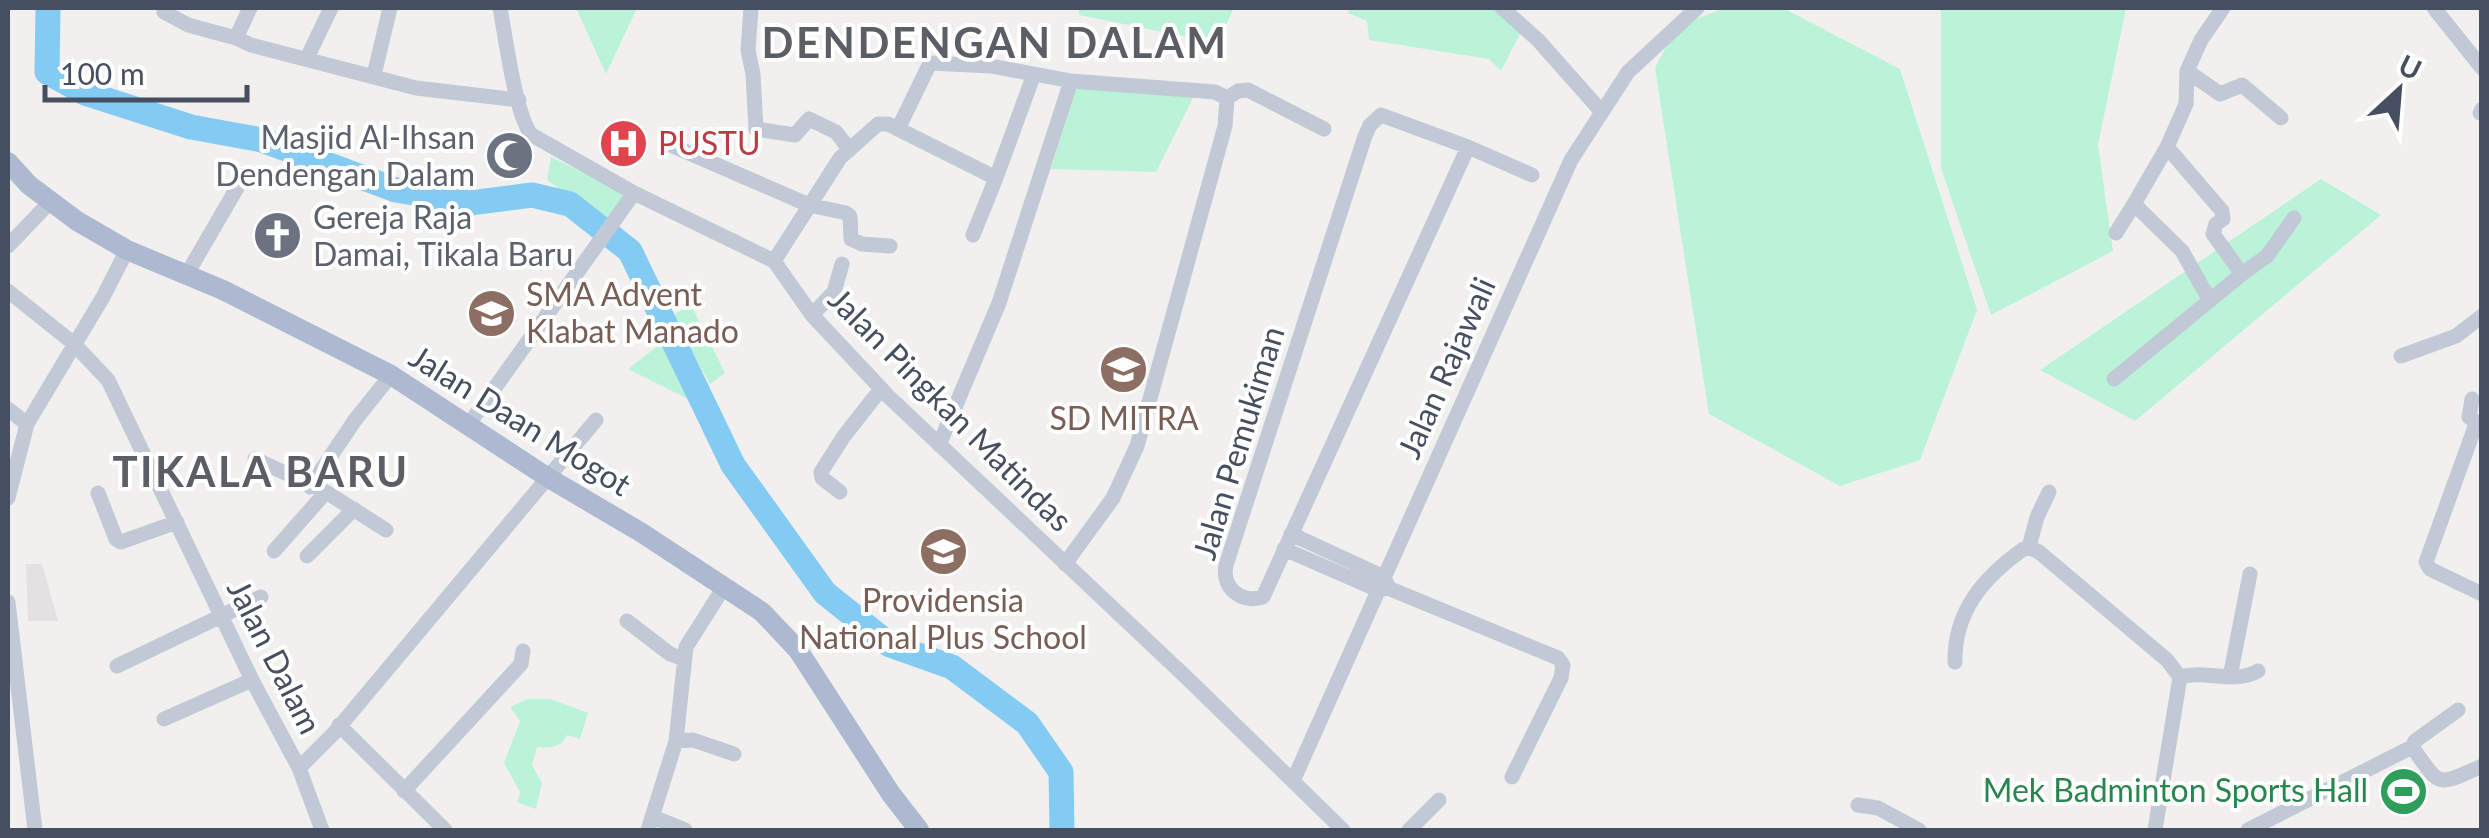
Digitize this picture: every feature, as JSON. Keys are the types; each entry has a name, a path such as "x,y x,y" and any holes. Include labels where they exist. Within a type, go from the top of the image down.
{"main road":[{"name":"Jalan Daan Mogot","path":"8,162 50,202 127,250 186,274 391,375 762,612 798,650 891,794 919,830"}],"street":[{"path":"236,38 250,8"},
{"path":"307,58 331,8"},
{"path":"374,76 390,8"},
{"name":"Jalan Pingkan Matindas","path":"500,8 526,129 532,135 634,193 774,261 812,315 881,390 1343,830"},
{"path":"752,8 748,50 754,74 756,129 793,136 809,120 838,134 849,149"},
{"path":"1502,8 1538,40 1601,112"},
{"name":"Jalan Rajawali","path":"1293,781 1384,585 1558,185 1628,72 1697,8"},
{"path":"2116,233 2181,120 2188,71 2201,40 2224,8"},
{"path":"2434,8 2482,68"},
{"path":"164,12 188,26 374,76 440,92 519,100"},
{"path":"898,129 930,63 990,66 1071,81 1215,92 1227,98"},
{"path":"2188,71 2220,94 2242,85 2282,118"},
{"path":"974,235 1034,74"},
{"path":"939,445 999,303 1071,81"},
{"path":"1227,98 1248,90 1324,129"},
{"path":"1065,564 1113,498 1137,446 1226,126 1227,98"},
{"name":"Jalan Pemukiman","path":"1376,117 1391,117 1468,147 1287,542 1263,596 1252,600 1226,586 1226,565 1370,125 1376,117"},
{"path":"774,261 849,149 878,124 898,129 996,178"},
{"path":"672,146 809,206 850,216 849,234 856,242 890,246"},
{"path":"1468,147 1532,175"},
{"path":"2167,147 2222,211 2224,220 2216,224 2212,234 2242,274"},
{"path":"186,274 241,181"},
{"path":"469,424 634,193"},
{"path":"8,246 50,202"},
{"path":"2134,204 2182,251 2209,299"},
{"path":"2114,379 2276,248 2294,218"},
{"path":"8,498 27,424 127,250"},
{"path":"812,315 832,297 842,264"},
{"name":"Jalan Dalam","path":"8,291 73,343 108,380 252,680 299,768 339,726 596,420"},
{"path":"2400,356 2456,336 2482,316"},
{"path":"274,551 318,490 355,420 391,375"},
{"path":"840,492 822,478 821,472 881,390"},
{"path":"2472,399 2468,414 2479,425 2426,564 2482,594"},
{"path":"8,409 27,424"},
{"path":"255,458 386,530"},
{"path":"1954,662 1954,640 1965,610 2013,556 2029,547 2036,517 2049,492"},
{"path":"98,493 116,540 121,542 177,522"},
{"path":"307,556 354,509"},
{"path":"1287,542 1558,658 1563,666 1561,678 1512,776"},
{"path":"2029,547 2040,552 2166,660 2180,677 2154,830"},
{"path":"2230,677 2250,574"},
{"path":"685,830 651,824 676,740 688,641 724,588"},
{"path":"117,666 261,598"},
{"path":"8,602 9,637 35,830"},
{"path":"627,621 670,654 684,659"},
{"path":"404,791 521,664 523,651"},
{"path":"2180,677 2202,673 2247,676 2258,671"},
{"path":"164,720 252,680"},
{"path":"2248,830 2412,747 2458,710"},
{"path":"339,726 445,830"},
{"path":"676,740 694,740 734,754"},
{"path":"2412,747 2440,781 2482,766"},
{"path":"299,768 322,830"},
{"path":"1408,830 1439,800"},
{"path":"1858,805 1878,808 1919,830"}],"shaded area":[{"path":"26,564 42,564 58,621 28,621"}],"green space":[{"path":"576,8 637,8 606,74"},
{"path":"1079,8 1234,8 1217,43 1079,15"},
{"path":"1350,8 1496,8 1523,28 1501,71 1489,59 1369,40 1367,21 1348,13"},
{"path":"1725,8 1783,8 1900,69 1977,310 1920,460 1840,486 1709,414 1655,68 1677,26"},
{"path":"1941,8 2126,8 2098,145 2113,251 1991,315 1941,168"},
{"path":"1076,86 1194,96 1156,172 1051,169"},
{"path":"551,157 627,194 605,223 547,180"},
{"path":"2321,179 2381,215 2135,421 2040,370"},
{"path":"691,305 725,373 710,384 671,316"},
{"path":"664,341 694,402 628,369"},
{"path":"528,699 551,699 588,713 580,739 567,735 555,746 537,747 532,765 542,783 536,809 517,802 520,792 504,763 520,721 510,707"}],"waterway":[{"path":"48,8 47,72 85,93 191,127 262,140 396,190 470,203 532,195 570,204 630,251 733,465 825,593 890,645 952,667 1027,723 1061,772 1062,830"}],"place":[{"name":"PUSTU","path":"623,144"},
{"name":"Masjid Al-Ihsan Dendengan Dalam","path":"510,156"},
{"name":"Gereja Raja Damai, Tikala Baru","path":"278,236"},
{"name":"SMA Advent Klabat Manado","path":"491,313"},
{"name":"SD MITRA","path":"1124,369"},
{"name":"Providensia National Plus School","path":"943,551"},
{"name":"Mek Badminton Sports Hall","path":"2403,791"}],"district":[{"name":"DENDENGAN DALAM","path":"995,43"},
{"name":"TIKALA BARU","path":"261,472"}]}
